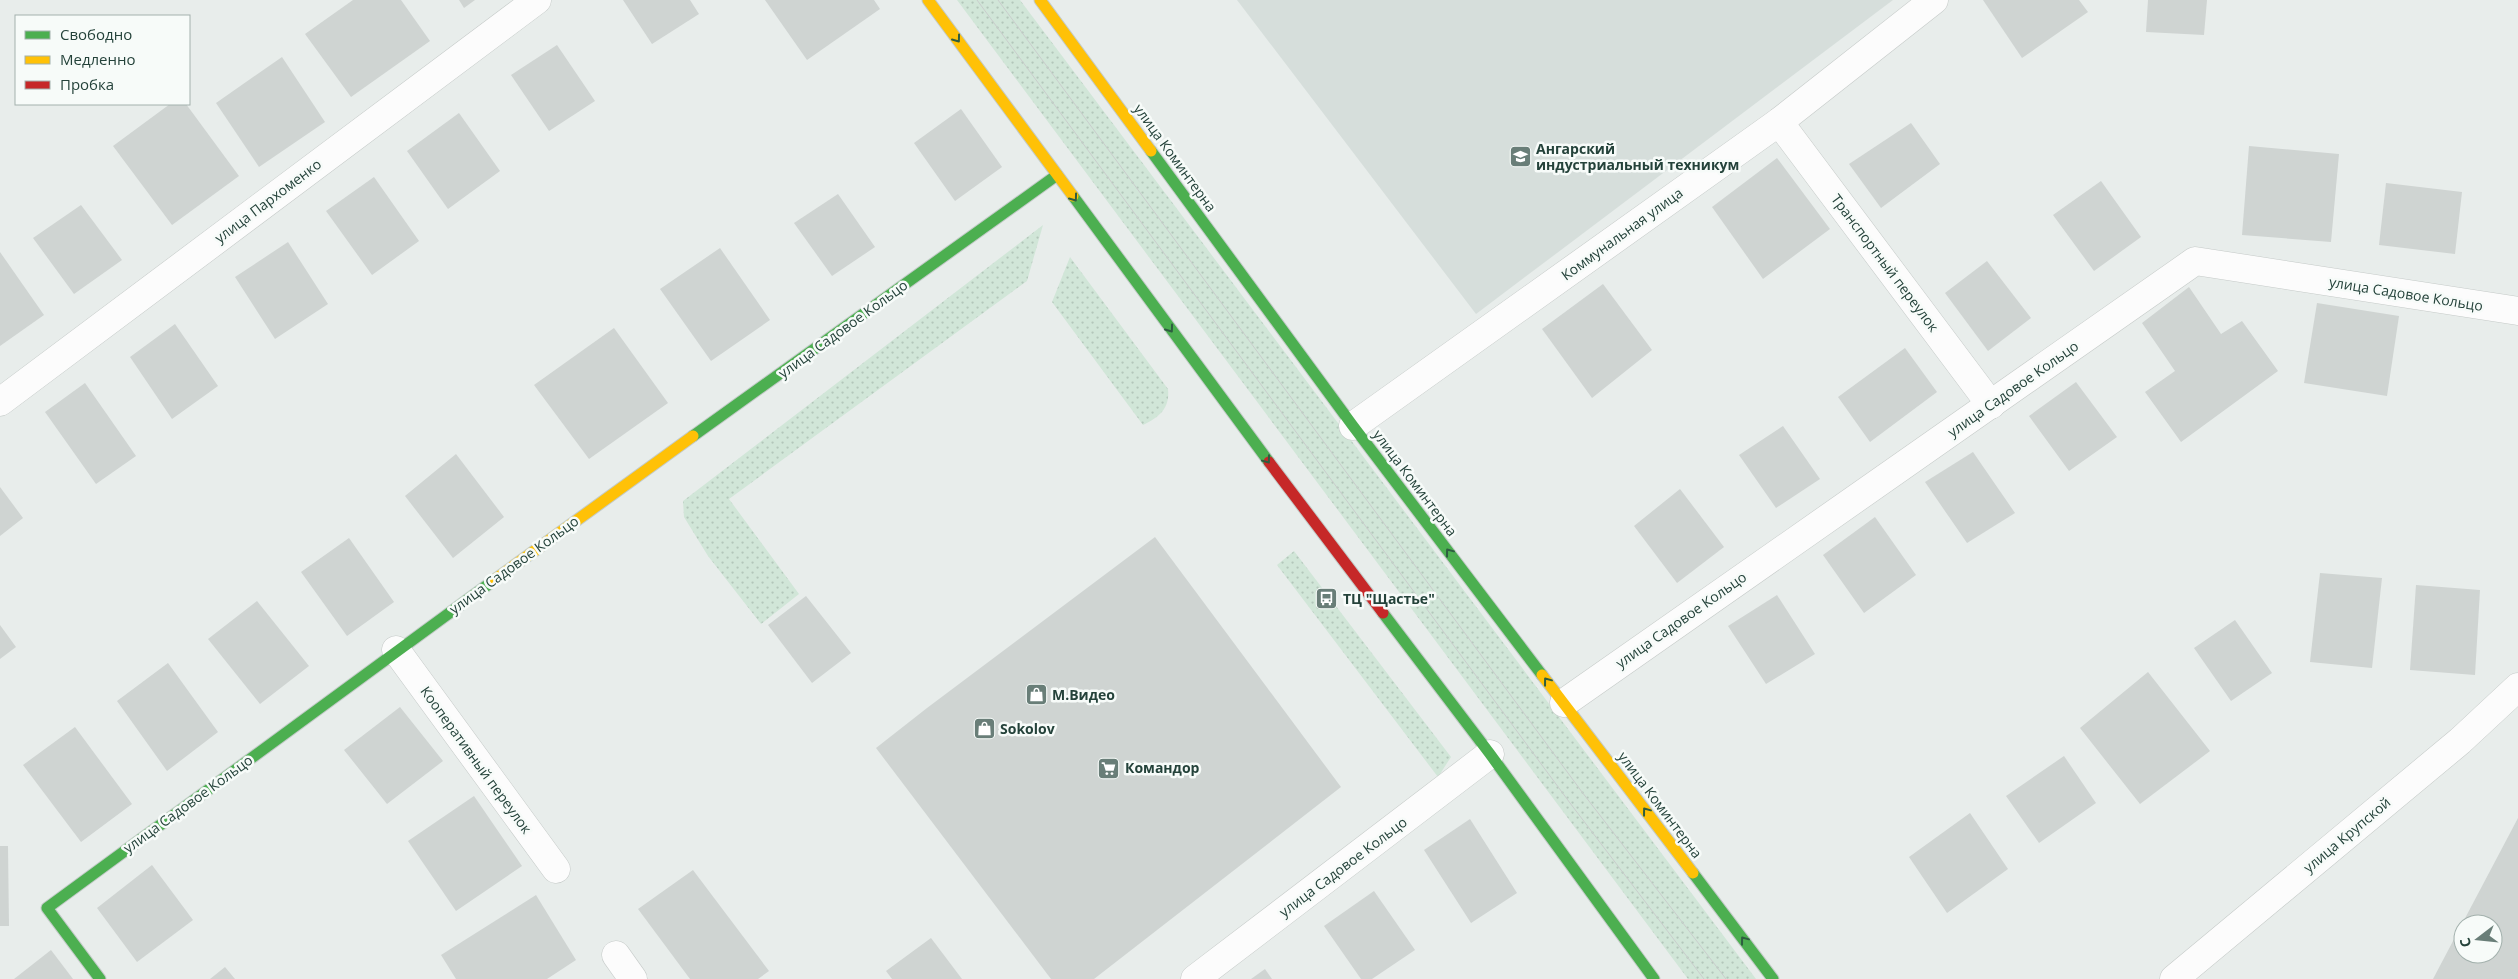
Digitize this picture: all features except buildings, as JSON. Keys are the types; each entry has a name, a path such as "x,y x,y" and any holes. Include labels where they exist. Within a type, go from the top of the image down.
{"street":[{"name":"улица Пархоменко","path":"0,402 537,0"},
{"path":"928,0 1238,421 1490,754 1654,979"},
{"name":"улица Коминтерна","path":"1040,0 1353,426 1773,979"},
{"name":"Коммунальная улица","path":"1353,426 1779,122 1934,0"},
{"name":"Транспортный переулок","path":"1779,122 1991,405"},
{"name":"улица Садовое Кольцо","path":"100,979 47,908 396,650 1057,175"},
{"name":"улица Садовое Кольцо","path":"1564,703 2195,261 2518,311"},
{"name":"Кооперативный переулок","path":"396,650 556,869"},
{"name":"улица Крупской","path":"2174,979 2460,740 2518,687"},
{"name":"улица Садовое Кольцо","path":"1195,979 1490,754"},
{"path":"616,955 633,979"}],"shaded area":[{"name":"Ангарский индустриальный техникум","path":"1237,0 1893,0 1476,314"}],"green space":[{"path":"957,0 1020,0 1756,979 1688,979"},
{"path":"1043,225 1027,281 729,499 799,594 761,624 708,556 684,517 683,501"},
{"path":"1070,257 1168,389 1167,402 1162,412 1143,425 1052,302"},
{"path":"1294,551 1451,757 1438,777 1277,565"}],"tram line":[{"path":"977,0 1570,803 1704,979"},
{"path":"998,0 1582,792 1726,979"}],"traffic: fast":[{"path":"1151,151 1353,426 1542,675"},
{"path":"693,436 1057,175"},
{"path":"1073,196 1269,462"},
{"path":"100,979 47,908 493,581"},
{"path":"1383,613 1490,754 1654,979"},
{"path":"1693,873 1773,979"}],"traffic: slow":[{"path":"928,0 1073,196"},
{"path":"1040,0 1151,151"},
{"path":"493,581 693,436"},
{"path":"1542,675 1693,873"}],"traffic: jam":[{"path":"1269,462 1383,613"}],"place":[{"name":"Ангарский индустриальный техникум","path":"1520,157"},
{"name":"ТЦ \"Щастье\"","path":"1327,599"},
{"name":"М.Видео","path":"1036,695"},
{"name":"Sokolov","path":"984,729"},
{"name":"Командор","path":"1109,768"}]}
